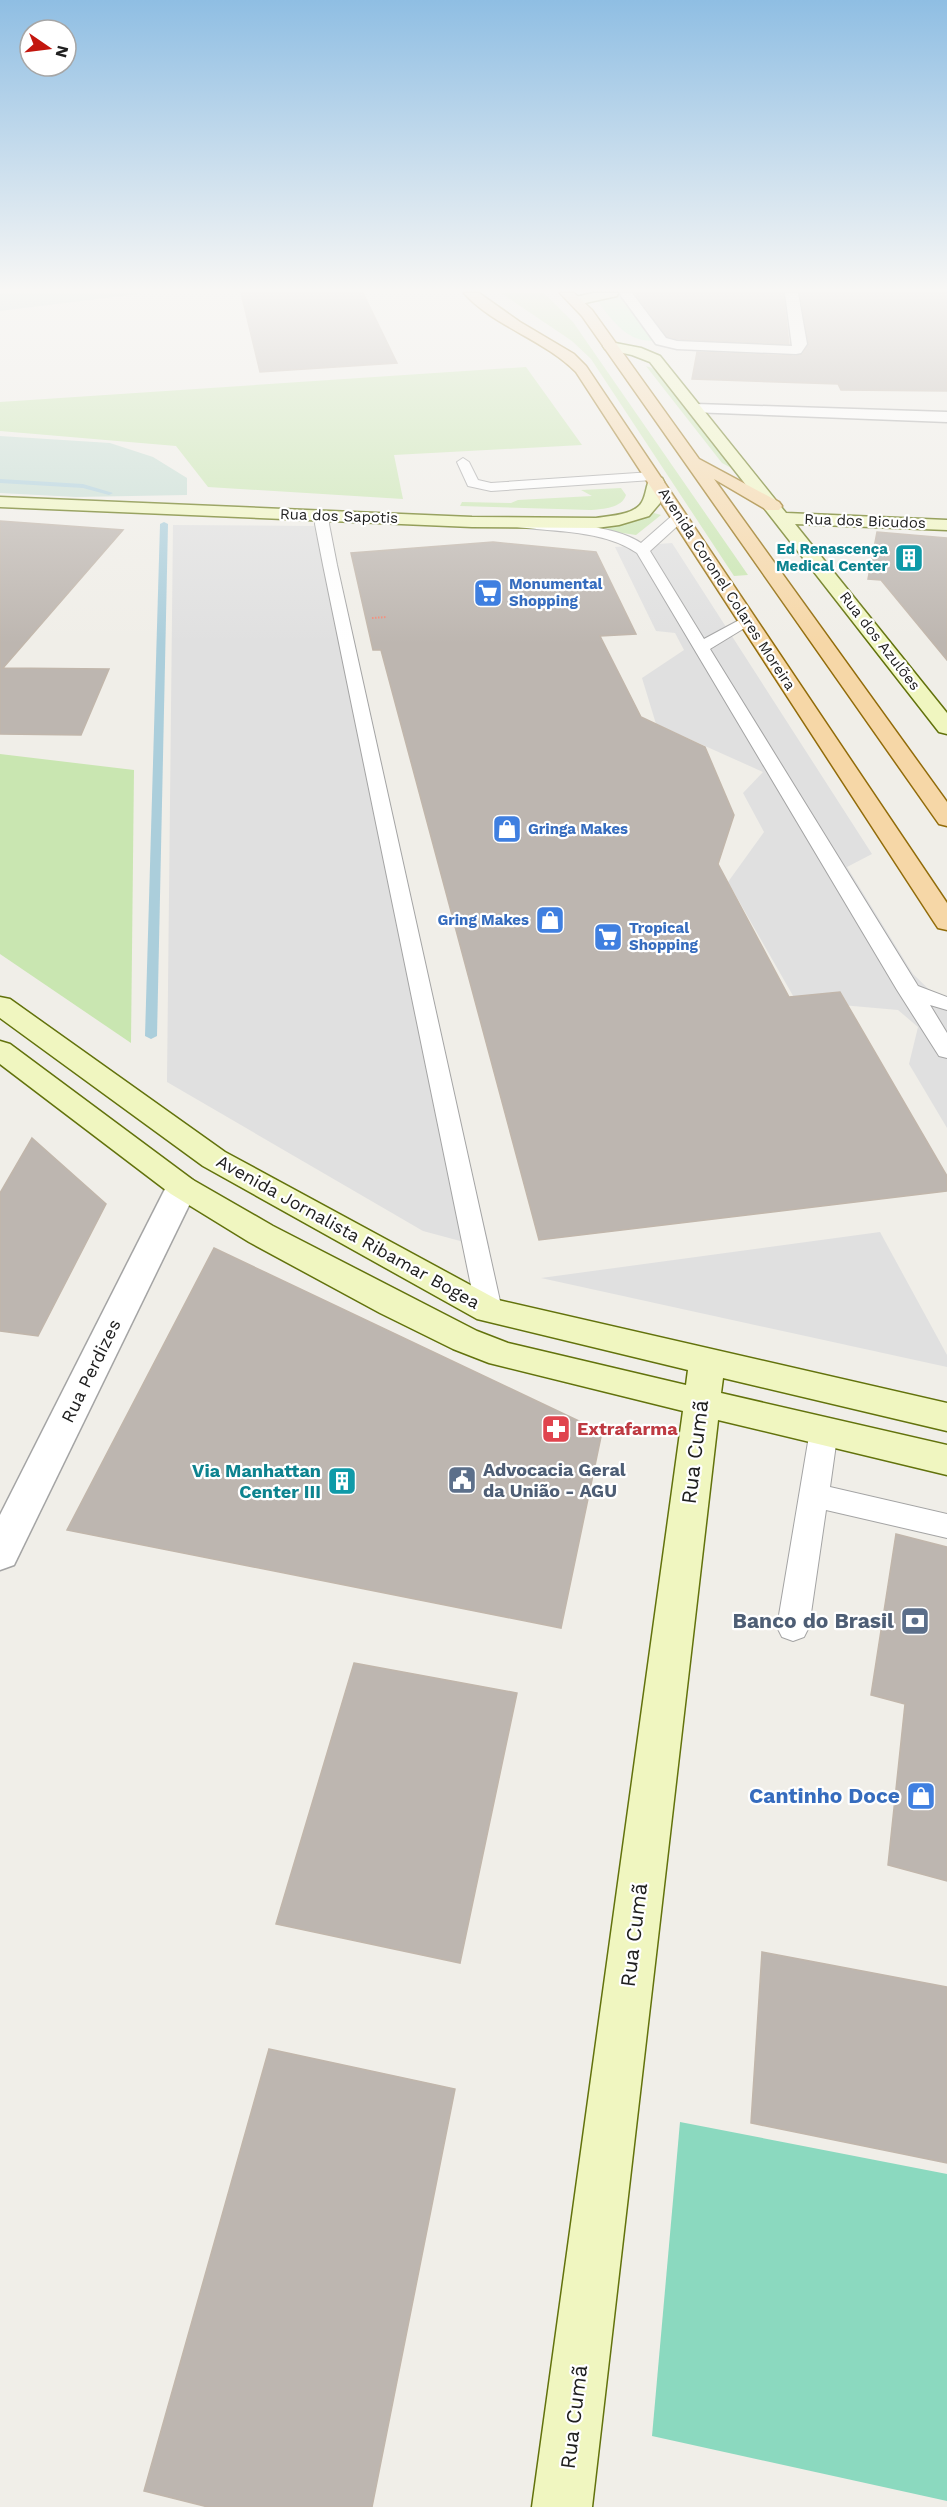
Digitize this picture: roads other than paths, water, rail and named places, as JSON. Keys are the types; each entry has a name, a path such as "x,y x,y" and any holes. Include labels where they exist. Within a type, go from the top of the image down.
{"main road":[{"name":"Avenida Coronel Colares Moreira","path":"607,410 947,922"},
{"path":"655,410 947,819"},
{"name":"Rua dos Azulões","path":"697,410 947,727"},
{"path":"689,459 778,512"},
{"name":"Rua dos Sapotis","path":"0,502 517,523 596,523 634,516 643,512 651,503 654,479"},
{"name":"Rua dos Bicudos","path":"778,512 947,525"},
{"name":"Avenida Jornalista Ribamar Bogea","path":"0,1005 214,1159 489,1310 704,1382 824,1430 947,1460"},
{"name":"Avenida Jornalista Ribamar Bogea","path":"0,1050 182,1187 261,1234 465,1340 511,1356 947,1418"},
{"name":"Rua Cumã","path":"562,2507 704,1382"}],"street":[{"path":"727,410 947,417"},
{"name":"Rua Perdizes","path":"0,1554 182,1187"}],"lane":[{"path":"463,462 472,483 491,487 654,479"},
{"path":"323,515 322,524 326,547 489,1310"},
{"path":"642,550 679,517"},
{"path":"517,523 613,537 632,542 642,550 947,1051"},
{"path":"702,647 748,621"},
{"path":"908,990 947,1004"},
{"path":"794,1627 824,1430"},
{"path":"814,1496 947,1526"}],"waterway":[{"path":"0,481 83,486 109,493"},
{"path":"151,1036 164,524"}],"place":[{"name":"Ed Renascença Medical Center","path":"909,558"},
{"name":"Monumental Shopping","path":"488,593"},
{"name":"Gringa Makes","path":"507,829"},
{"name":"Gring Makes","path":"550,920"},
{"name":"Tropical Shopping","path":"608,937"},
{"name":"Extrafarma","path":"556,1429"},
{"name":"Advocacia Geral da União - AGU","path":"462,1480"},
{"name":"Via Manhattan Center III","path":"342,1481"},
{"name":"Banco do Brasil","path":"915,1621"},
{"name":"Cantinho Doce","path":"921,1796"}]}
